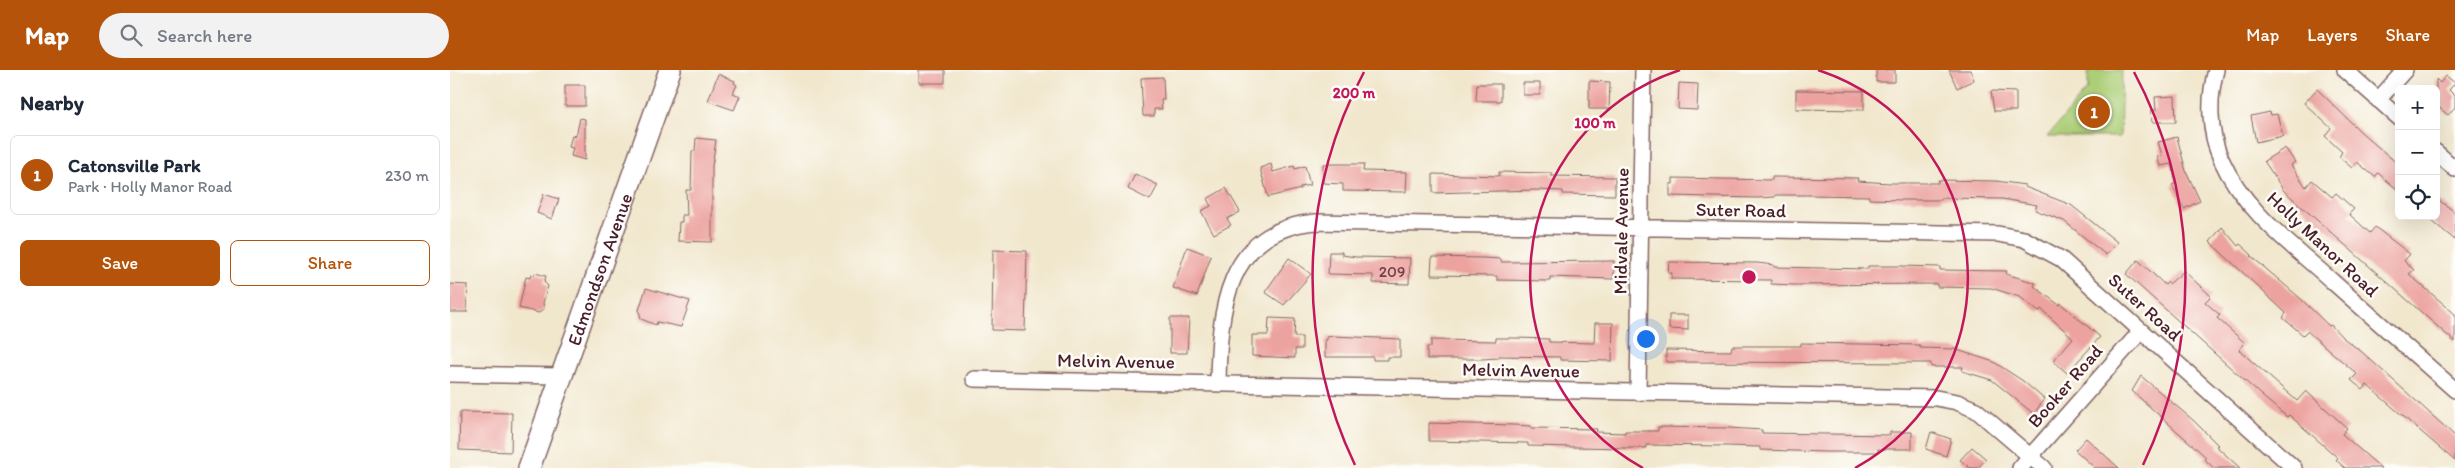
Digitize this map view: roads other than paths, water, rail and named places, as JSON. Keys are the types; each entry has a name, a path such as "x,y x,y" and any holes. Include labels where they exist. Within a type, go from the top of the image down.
{"main road":[{"name":"Edmondson Avenue","path":"529,468 670,70"}],"street":[{"name":"Midvale Avenue","path":"1638,393 1643,70"},
{"name":"Holly Manor Road","path":"2216,70 2212,85 2211,112 2214,134 2221,159 2252,207 2455,390"},
{"path":"2345,70 2395,115"},
{"path":"2378,100 2405,70"},
{"path":"2440,155 2455,168"},
{"name":"Suter Road","path":"1218,383 1218,344 1234,276 1253,247 1282,228 1315,222 1998,234 2024,239 2061,259 2294,468"},
{"name":"Booker Road","path":"2020,468 2141,331"},
{"path":"450,374 562,376"},
{"name":"Melvin Avenue","path":"974,379 1936,398 1957,402 1976,410 2044,468"}],"place":[{"name":"Catonsville Park","path":"2094,112"}]}
